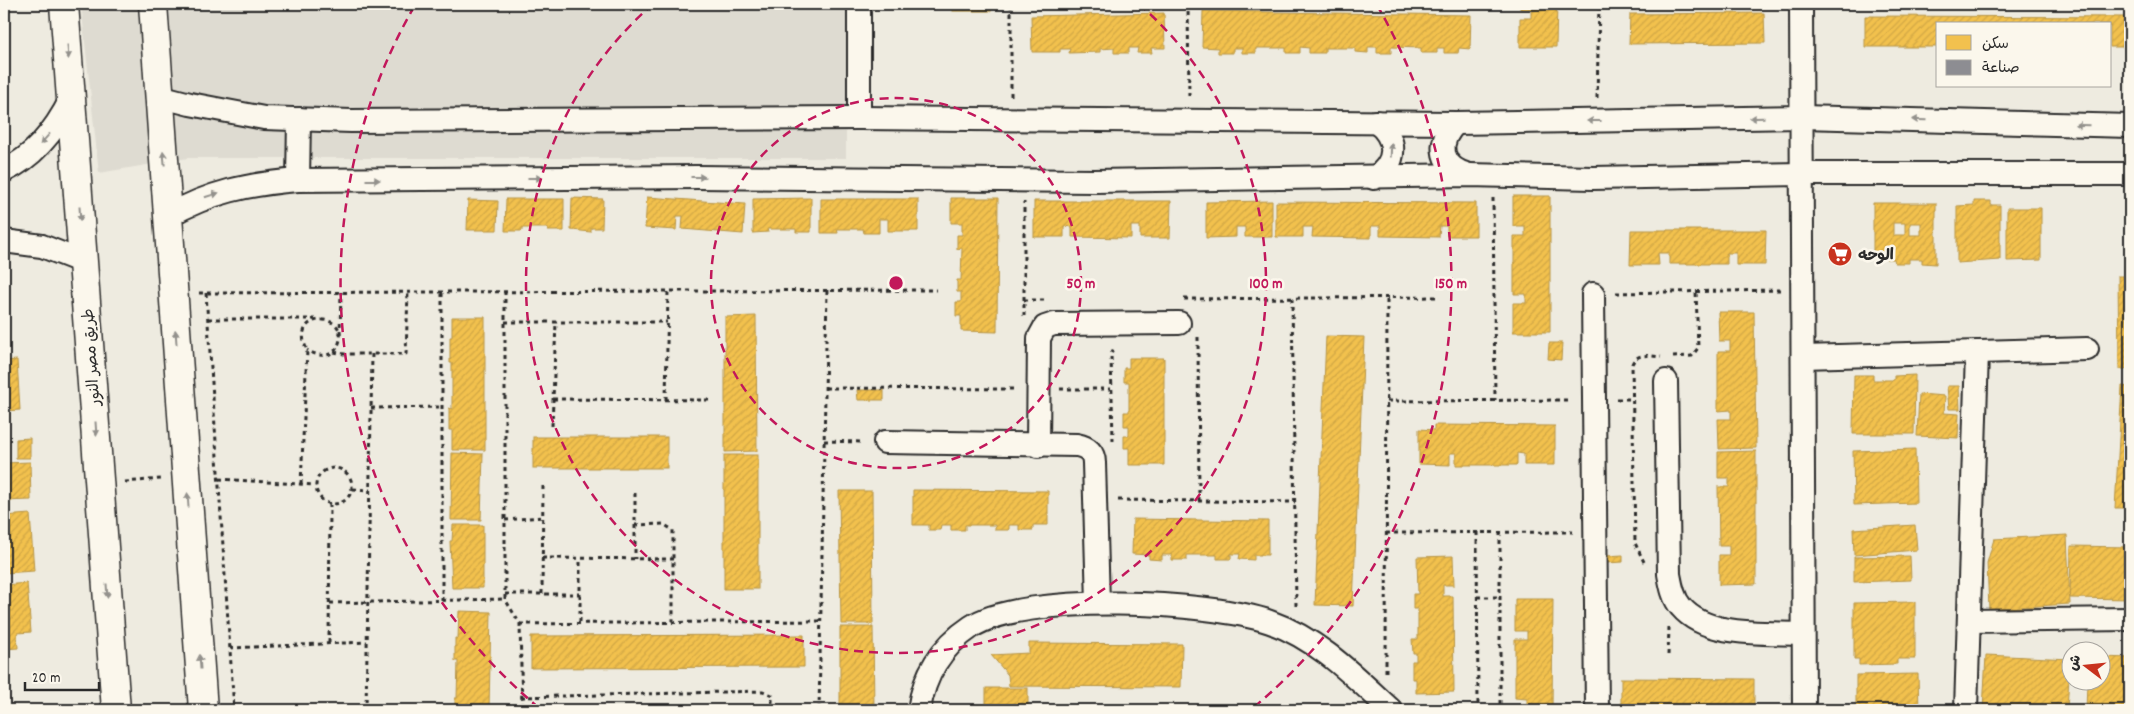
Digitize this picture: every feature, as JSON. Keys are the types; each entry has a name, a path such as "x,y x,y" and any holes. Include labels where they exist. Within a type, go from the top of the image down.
{"street":[{"name":"طريق مصر النور","path":"64,4 116,710"},
{"path":"153,4 204,710"},
{"path":"859,4 859,118"},
{"path":"1801,4 1804,710"},
{"path":"159,96 264,118 351,121 859,118 1456,123 1802,117 2130,126"},
{"path":"4,171 30,155 47,139 61,120 71,99"},
{"path":"298,180 299,119"},
{"path":"1374,178 1382,173 1392,156 1390,136 1376,122"},
{"path":"1456,123 1444,139 1443,149 1451,167 1469,176"},
{"path":"168,216 193,202 218,193 250,185 298,180 708,177 1024,180 1469,176 1592,178 1802,174 2130,174"},
{"path":"4,241 42,246 83,262"},
{"path":"1593,294 1597,710"},
{"path":"1038,446 1039,338 1045,326 1054,324 1189,330"},
{"path":"1803,357 2087,349"},
{"path":"1966,710 1977,352"},
{"path":"1666,381 1669,574 1673,592 1681,606 1696,620 1716,628 1804,634"},
{"path":"885,442 1083,446 1092,453 1094,458 1098,603"},
{"path":"918,710 922,691 933,665 950,643 973,626 999,614 1048,607 1098,603 1166,605 1232,613 1269,622 1296,634 1335,659 1389,708"},
{"path":"1968,621 2130,619"}],"path":[{"path":"1010,120 1011,4"},
{"path":"1188,4 1190,120"},
{"path":"1597,122 1599,4"},
{"path":"1493,176 1495,400"},
{"path":"1024,180 1024,320"},
{"path":"1593,294 1802,289"},
{"path":"819,710 827,290"},
{"path":"173,293 936,290"},
{"path":"666,400 668,291"},
{"path":"206,292 234,710"},
{"path":"307,350 315,355 325,356 334,352 339,344 340,292"},
{"path":"334,352 344,354 406,354 408,292"},
{"path":"442,292 442,601"},
{"path":"505,292 505,599 520,624 522,710"},
{"path":"1387,297 1386,533 1389,708"},
{"path":"1179,299 1440,297"},
{"path":"1292,298 1296,634"},
{"path":"1198,299 1198,307"},
{"path":"1024,300 1053,300"},
{"path":"208,319 327,319 336,325 340,334"},
{"path":"301,484 307,350 303,341 304,332 308,324 316,319"},
{"path":"505,322 667,322"},
{"path":"552,426 556,322"},
{"path":"1189,330 1198,336"},
{"path":"1189,330 1198,336"},
{"path":"1198,336 1199,500"},
{"path":"1113,445 1111,354 1116,342"},
{"path":"366,710 372,354"},
{"path":"825,388 1111,390"},
{"path":"553,399 712,400"},
{"path":"1387,401 1633,399"},
{"path":"371,408 442,407"},
{"path":"824,441 885,442"},
{"path":"337,468 346,471 352,479 353,489 349,498 340,504 330,505 323,501 317,493 316,485 319,475 327,469 337,468"},
{"path":"100,485 186,476"},
{"path":"219,479 316,485"},
{"path":"542,594 543,486"},
{"path":"353,489 370,490"},
{"path":"635,493 635,559"},
{"path":"1115,500 1295,502"},
{"path":"330,505 330,643"},
{"path":"505,520 543,517"},
{"path":"635,525 663,524 673,530 673,622"},
{"path":"1477,532 1478,710"},
{"path":"1500,532 1500,710"},
{"path":"1386,533 1595,532"},
{"path":"542,558 673,559"},
{"path":"580,558 580,622"},
{"path":"505,594 580,594"},
{"path":"1477,596 1500,597"},
{"path":"330,603 505,599"},
{"path":"520,624 580,622 820,622"},
{"path":"1668,654 1669,622"},
{"path":"230,648 366,642"},
{"path":"521,697 763,691 772,694 772,710"}],"shaded area":[{"path":"81,4 846,4 846,158 188,158 99,173"}],"building: سكن":[{"path":"953,4 991,4 991,11 953,11"},
{"path":"1520,4 1557,4 1556,47 1520,47 1520,18 1531,18 1531,9 1520,9"},
{"path":"1203,11 1471,15 1470,49 1459,48 1458,53 1444,53 1444,48 1437,48 1437,53 1421,53 1421,48 1391,47 1391,53 1377,53 1377,47 1368,47 1368,53 1355,52 1355,48 1325,48 1325,53 1309,53 1309,48 1300,47 1300,53 1286,53 1286,48 1256,48 1256,53 1242,53 1242,48 1233,48 1233,53 1218,53 1218,48 1202,47"},
{"path":"1164,13 1165,48 1151,48 1152,53 1137,53 1138,48 1129,48 1129,53 1114,53 1114,48 1100,49 1100,52 1069,53 1070,49 1060,49 1060,52 1032,52 1031,16"},
{"path":"1764,13 1765,43 1629,44 1630,14"},
{"path":"1865,16 2130,17 2130,47 2112,47 2112,22 1936,22 1936,47 1865,47"},
{"path":"1513,196 1550,196 1550,332 1513,332 1513,303 1526,303 1526,294 1514,294 1514,236 1525,236 1525,226 1513,226"},
{"path":"647,197 745,204 743,234 682,229 683,216 677,216 676,230 645,228"},
{"path":"572,198 603,199 602,228 591,228 591,232 571,230"},
{"path":"811,198 811,232 796,232 796,229 767,229 768,232 753,233 753,199"},
{"path":"951,198 998,198 997,332 961,331 961,316 956,316 956,302 961,302 961,292 957,292 957,280 961,280 962,248 957,249 957,235 962,235 962,223 951,223"},
{"path":"506,199 564,199 564,231 548,231 548,228 522,228 522,231 505,231"},
{"path":"821,199 918,199 918,231 888,231 888,219 879,219 879,233 864,233 863,229 837,229 838,233 821,233"},
{"path":"468,200 498,201 497,230 467,230"},
{"path":"1034,201 1171,201 1170,238 1140,238 1140,226 1131,226 1131,238 1072,237 1072,227 1064,226 1064,237 1034,237"},
{"path":"1272,201 1272,237 1245,237 1245,227 1236,227 1236,237 1206,238 1206,202"},
{"path":"1974,201 1991,201 1991,205 2000,205 2000,260 1957,263 1957,206 1974,205"},
{"path":"1276,202 1476,203 1476,236 1447,236 1447,226 1440,226 1439,237 1380,236 1380,226 1371,226 1371,238 1312,237 1313,227 1303,227 1303,237 1276,237"},
{"path":"1873,203 1936,203 1936,264 1922,263 1922,259 1909,259 1909,263 1895,263 1894,259 1877,259 1877,251 1873,252","holes":["1893,223 1905,223 1905,235 1893,235","1910,223 1921,223 1921,235 1910,235"]},
{"path":"2007,208 2041,208 2041,260 2007,261"},
{"path":"1631,230 1766,230 1765,265 1736,265 1736,253 1727,253 1727,264 1669,264 1669,253 1658,253 1659,265 1630,265"},
{"path":"2118,276 2130,276 2130,369 2119,369"},
{"path":"1718,312 1754,312 1756,448 1719,449 1718,419 1731,419 1731,410 1718,411 1718,351 1730,351 1730,341 1719,341"},
{"path":"756,316 757,451 725,452 725,317"},
{"path":"452,317 485,317 485,450 452,450 452,430 449,430 449,408 452,409 450,337 452,337"},
{"path":"1326,336 1364,337 1353,606 1315,605"},
{"path":"1549,343 1562,343 1561,360 1548,359"},
{"path":"1129,358 1164,358 1164,465 1129,465 1129,448 1124,448 1124,436 1129,436 1129,426 1124,426 1124,412 1129,412 1129,382 1124,382 1124,368 1129,368"},
{"path":"17,360 20,410 4,411 4,361"},
{"path":"1854,375 1873,375 1873,380 1894,380 1894,376 1915,375 1914,434 1853,434"},
{"path":"1947,386 1959,386 1960,409 1949,409"},
{"path":"2122,386 2130,387 2130,508 2115,508"},
{"path":"857,390 884,390 884,400 858,400"},
{"path":"1919,394 1945,396 1944,413 1959,414 1958,438 1917,436"},
{"path":"1434,425 1555,426 1555,465 1524,465 1524,454 1517,453 1517,465 1456,465 1456,453 1450,453 1450,465 1419,464 1419,429 1434,430"},
{"path":"533,437 667,437 667,468 533,468"},
{"path":"30,438 30,458 16,458 16,439"},
{"path":"1915,449 1916,503 1854,505 1853,451"},
{"path":"1756,451 1756,584 1719,585 1719,555 1729,555 1729,546 1719,546 1718,487 1729,487 1729,478 1718,478 1718,452"},
{"path":"452,453 483,454 481,520 451,520"},
{"path":"724,455 758,455 758,589 724,589"},
{"path":"30,462 31,500 4,501 4,463"},
{"path":"913,490 1048,491 1048,525 1033,525 1033,530 1019,530 1019,525 1009,525 1009,530 995,530 995,525 965,525 965,530 951,530 951,525 941,525 940,530 929,530 929,525 913,525"},
{"path":"839,491 872,491 873,624 841,624"},
{"path":"30,514 34,571 4,573 4,516"},
{"path":"1133,519 1268,521 1268,555 1254,555 1254,560 1239,559 1240,554 1231,554 1231,559 1217,559 1217,555 1187,555 1187,560 1172,560 1172,555 1162,555 1162,560 1149,559 1149,555 1132,554"},
{"path":"453,525 483,525 483,588 452,588 450,541 452,541"},
{"path":"1915,525 1917,550 1854,555 1853,529"},
{"path":"2067,535 2070,604 1989,609 1987,563 1994,539"},
{"path":"2071,546 2130,547 2130,599 2070,598"},
{"path":"1623,555 1623,562 1607,563 1606,556"},
{"path":"1453,556 1454,585 1443,585 1443,596 1453,596 1454,692 1416,693 1416,679 1412,679 1412,661 1416,661 1416,653 1413,653 1412,639 1418,639 1418,609 1413,609 1413,594 1418,594 1417,557"},
{"path":"1910,556 1911,580 1854,582 1854,557"},
{"path":"27,583 31,632 17,633 18,648 4,649 4,585"},
{"path":"1515,599 1553,599 1552,710 1515,710 1515,707 1527,707 1527,699 1515,698 1515,639 1527,639 1527,631 1515,631"},
{"path":"1915,602 1915,659 1897,659 1897,664 1859,665 1859,659 1854,659 1854,603"},
{"path":"459,611 491,612 489,710 455,710 458,661 455,661 455,638 458,638"},
{"path":"840,627 873,627 874,710 840,710"},
{"path":"804,635 804,667 531,668 531,636"},
{"path":"1029,643 1182,644 1181,687 1009,686 1008,675 991,655 1029,653"},
{"path":"1986,655 2062,659 2062,692 2068,692 2067,710 1983,710"},
{"path":"2112,657 2130,658 2130,710 2086,710 2087,692 2112,692"},
{"path":"1918,674 1919,710 1856,710 1856,675"},
{"path":"1621,678 1754,679 1754,710 1621,710"},
{"path":"986,688 1028,688 1028,710 986,710"},
{"path":"701,709 701,710 669,710"}],"building: صناعة":[{"path":"634,4 746,4 634,5"}],"place":[{"name":"الوحه","path":"1840,254"}]}
